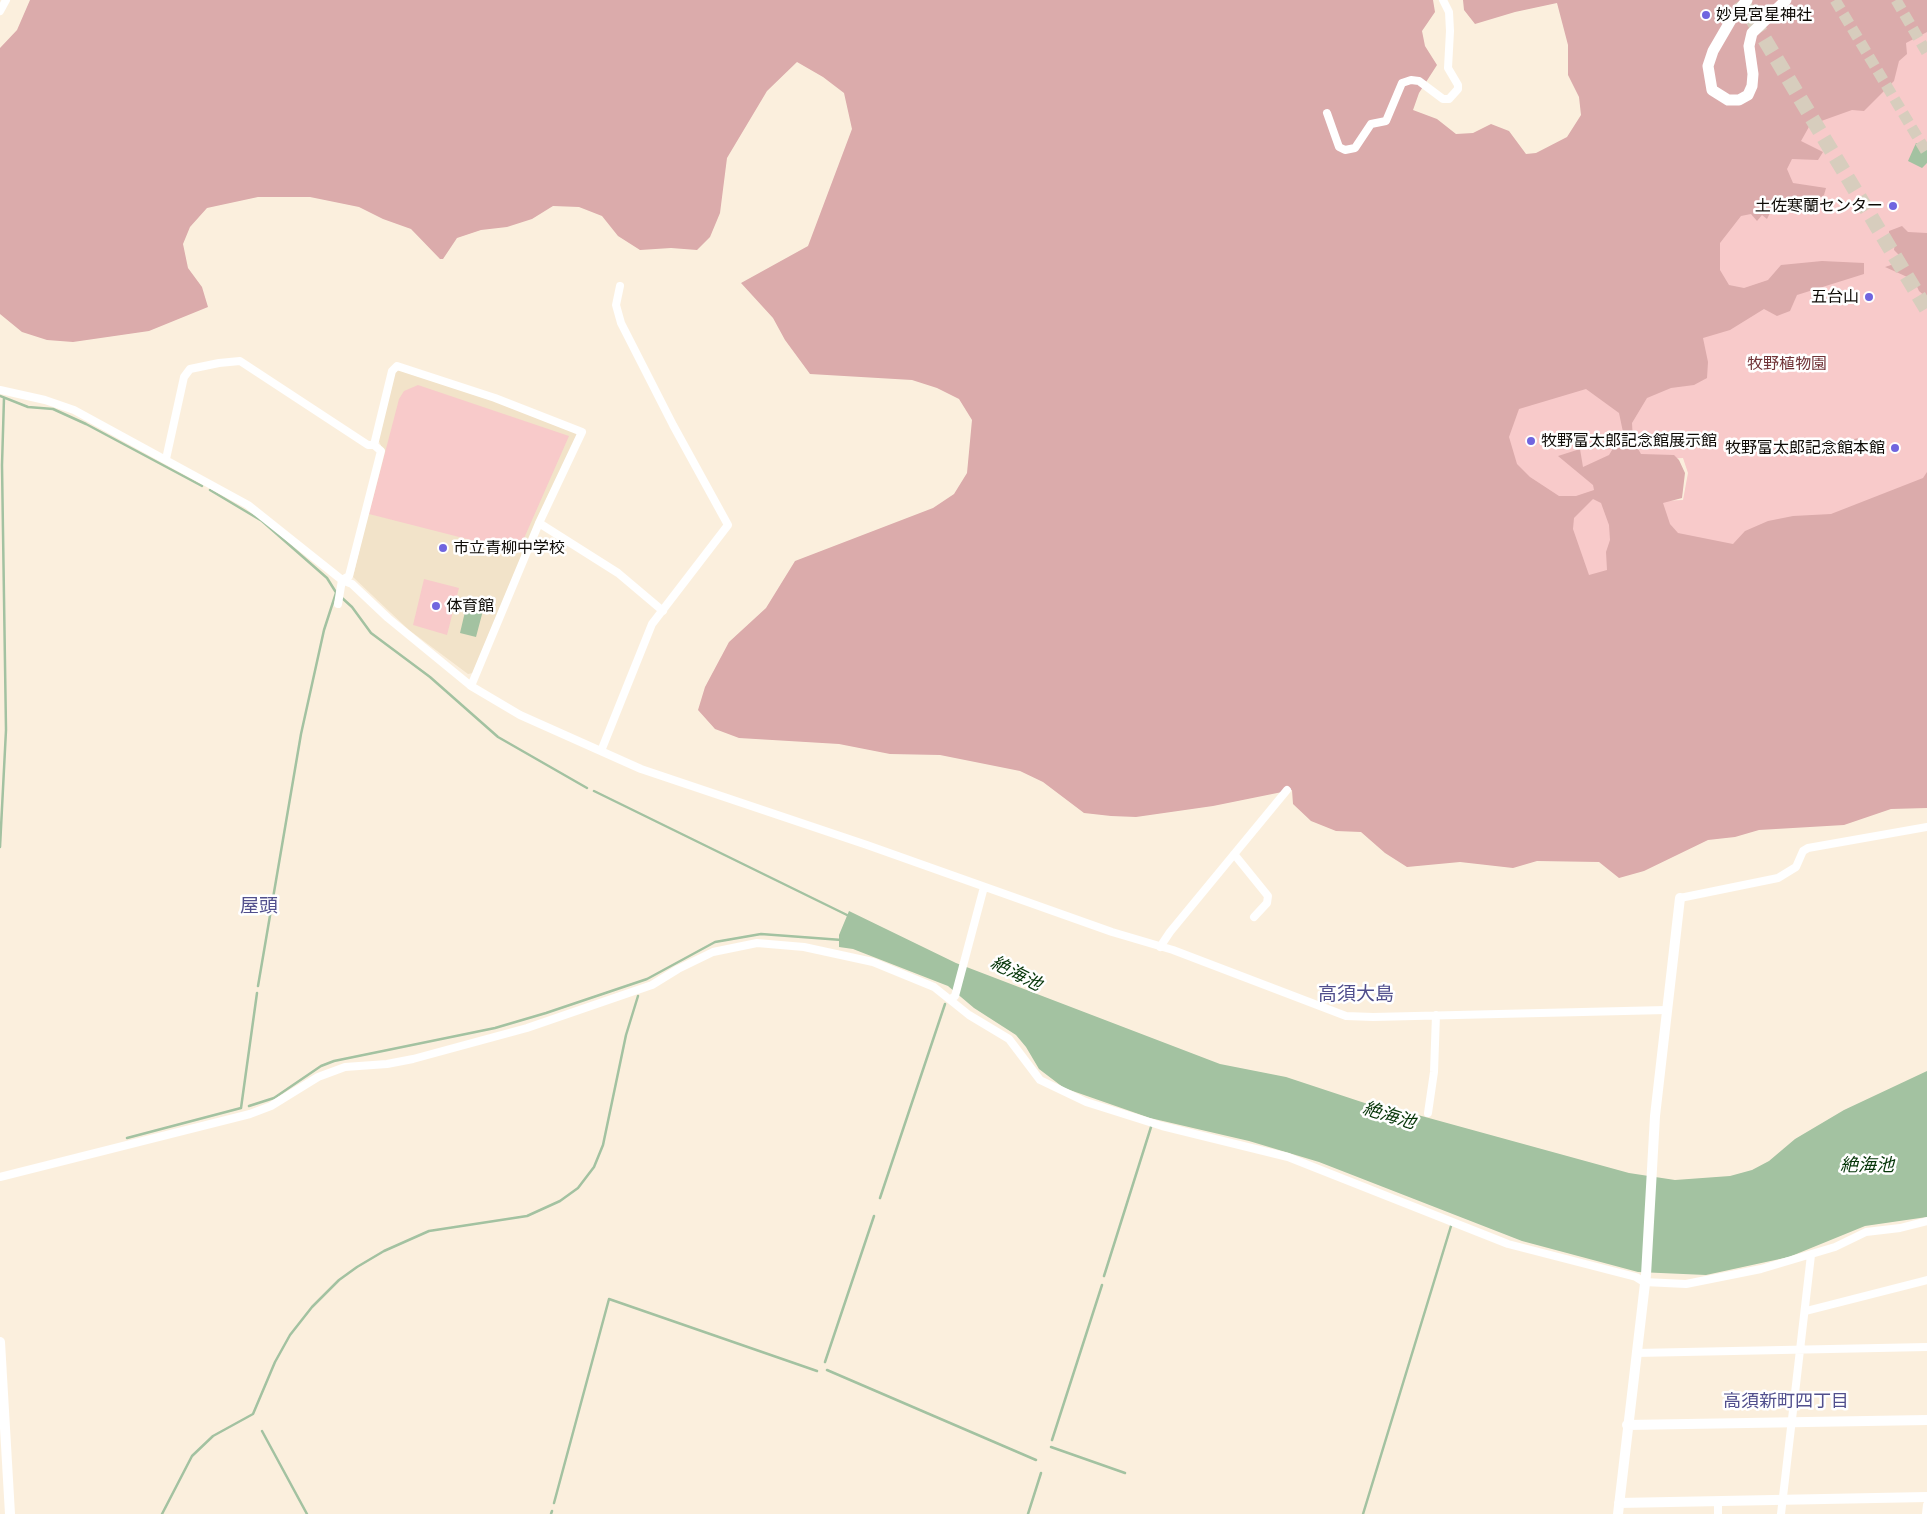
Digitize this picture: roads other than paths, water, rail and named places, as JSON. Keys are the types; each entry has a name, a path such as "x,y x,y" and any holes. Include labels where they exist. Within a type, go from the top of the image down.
{"main road":[{"path":"1747,0 1713,51 1708,66 1712,90 1728,100 1740,100 1748,95 1752,80 1749,46 1752,33 1786,0"}],"street":[{"path":"0,10 6,0"},
{"path":"1328,113 1339,147 1345,150 1355,148 1371,124 1386,121 1402,83 1411,80 1420,81 1443,99 1449,99 1458,85 1448,68 1449,12 1443,0"},
{"path":"601,751 652,624 728,525 673,425 621,323 616,305 620,286"},
{"path":"166,459 184,377 190,369 240,361 368,445 374,445 381,451 349,576 342,580"},
{"path":"374,445 392,371 397,366 495,398 582,432 539,523 471,686"},
{"path":"0,390 60,404 166,459 248,505 342,580 352,584 388,618 471,686 520,715 641,769 867,844 984,887 1173,950 1346,1016 1666,1010"},
{"path":"539,523 618,573 663,610"},
{"path":"338,604 342,580"},
{"path":"1160,947 1287,790"},
{"path":"1927,827 1808,848 1803,851 1796,867 1790,873 1778,878 1680,898 1666,1010 1651,1173 1645,1278 1618,1509 1718,1500 1927,1497"},
{"path":"1234,854 1268,896 1267,903 1254,917"},
{"path":"953,997 984,887"},
{"path":"0,1177 250,1114 270,1106 333,1070 413,1059 527,1028 652,985 678,969 713,952 757,943 804,947 872,962 934,987 953,997 969,1015 1009,1039 1034,1074 1050,1087 1066,1094 1122,1115 1288,1157 1508,1244 1636,1277 1686,1284 1761,1269 1811,1255 1835,1247 1866,1232 1900,1228 1927,1221"},
{"path":"1428,1113 1435,1062 1436,1015"},
{"path":"1781,1514 1811,1255"},
{"path":"1806,1311 1927,1280"},
{"path":"0,1342 10,1514"},
{"path":"1636,1353 1927,1347"},
{"path":"1627,1425 1927,1420"},
{"path":"1718,1500 1718,1514"},
{"path":"1926,1514 1927,1505"}],"water":[{"path":"1916,143 1927,145 1927,163 1922,168 1908,161"},
{"path":"468,599 485,603 476,637 460,633"},
{"name":"絶海池","path":"849,911 956,963 1220,1064 1286,1077 1395,1113 1407,1112 1629,1173 1675,1180 1730,1176 1752,1170 1769,1161 1795,1139 1844,1110 1927,1071 1927,1217 1865,1226 1789,1257 1706,1275 1638,1272 1522,1241 1319,1162 1249,1141 1150,1118 1064,1088 1039,1069 1026,1047 1016,1035 974,1008 948,986 853,949 839,947 839,935"}],"waterway":[{"path":"0,396 28,407 53,409 86,424 202,486"},
{"path":"0,847 6,730 2,465 4,398"},
{"path":"210,490 262,521 327,578 337,594"},
{"path":"258,986 301,734 324,630 336,593"},
{"path":"341,597 352,607 371,633 430,677 498,737 587,788"},
{"path":"594,791 847,915"},
{"path":"249,1106 274,1098 321,1066 334,1061 495,1028 546,1013 647,979 715,942 761,934 842,940"},
{"path":"127,1138 241,1108 257,993"},
{"path":"162,1514 192,1456 213,1436 253,1414 275,1362 290,1335 312,1307 339,1280 384,1251 429,1231 527,1216 560,1201 578,1188 594,1167 603,1145 626,1035 638,996"},
{"path":"880,1198 945,1004"},
{"path":"1104,1276 1151,1127"},
{"path":"825,1362 874,1216"},
{"path":"1363,1514 1451,1226"},
{"path":"1052,1440 1102,1285"},
{"path":"554,1503 609,1299 817,1371"},
{"path":"827,1370 1036,1460"},
{"path":"262,1431 307,1514"},
{"path":"1051,1447 1125,1473"},
{"path":"1028,1514 1041,1473"}],"tunnel":[{"path":"1741,0 1927,310"},
{"path":"1835,0 1927,153"},
{"path":"1896,0 1927,53"}],"place":[{"name":"妙見宮星神社","path":"1706,15"},
{"name":"土佐寒蘭センター","path":"1893,206"},
{"name":"五台山","path":"1869,297"},
{"name":"牧野富太郎記念館展示館","path":"1531,441"},
{"name":"牧野富太郎記念館本館","path":"1895,448"},
{"name":"市立青柳中学校","path":"443,548"},
{"name":"体育館","path":"436,606"}],"district":[{"name":"屋頭","path":"259,907"},
{"name":"高須大島","path":"1356,995"},
{"name":"高須新町四丁目","path":"1786,1402"}],"park label":[{"name":"牧野植物園","path":"1787,364"}]}
